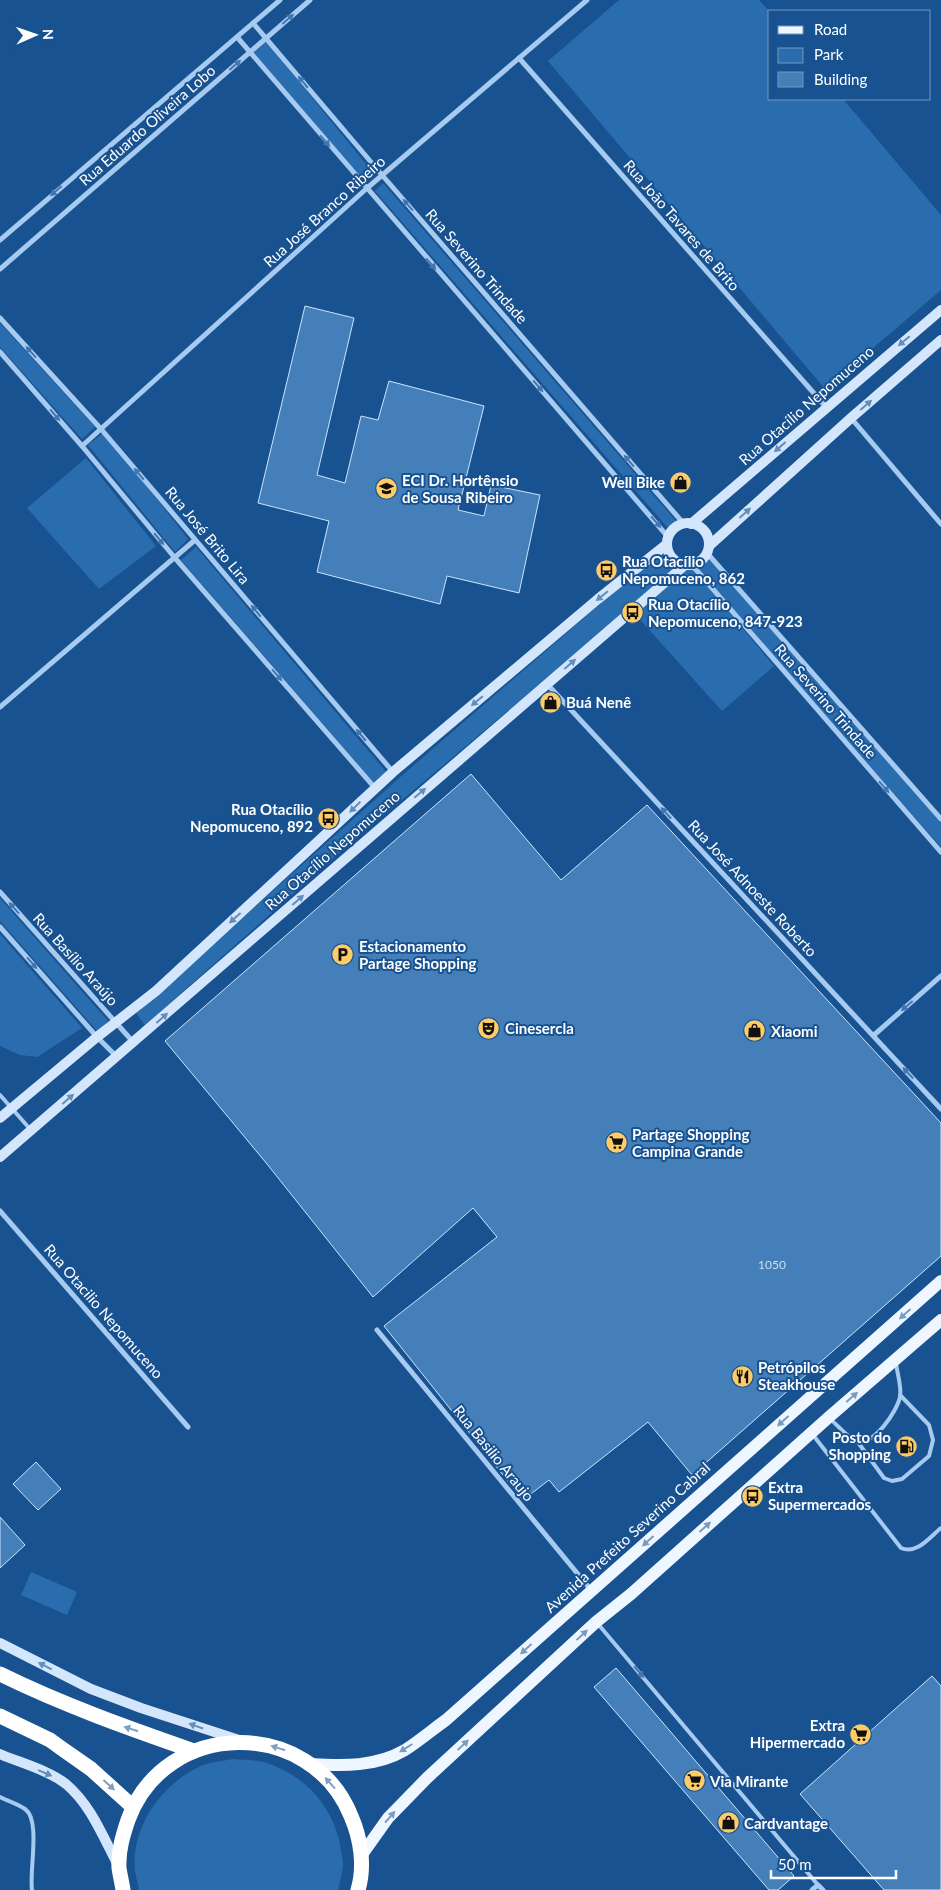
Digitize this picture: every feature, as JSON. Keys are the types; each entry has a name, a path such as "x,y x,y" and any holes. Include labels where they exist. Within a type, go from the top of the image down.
{"highway":[{"path":"0,1674 112,1723 194,1751"},
{"path":"0,1716 50,1740 91,1769 133,1807"},
{"path":"123,1890 119,1868 122,1836 133,1807 149,1784 170,1764 194,1751 218,1744 242,1741 266,1744 290,1752 311,1764 331,1782 346,1804 357,1829 362,1856 358,1890"}],"main road":[{"name":"Avenida Prefeito Severino Cabral","path":"311,1764 344,1766 378,1761 404,1750 446,1720 941,1281"},
{"path":"362,1856 388,1818 427,1778 596,1622 631,1594 941,1320"}],"street":[{"name":"Rua Eduardo Oliveira Lobo","path":"0,240 280,0"},
{"name":"Rua Eduardo Oliveira Lobo","path":"0,269 310,0"},
{"name":"Rua José Branco Ribeiro","path":"82,446 366,189 586,0"},
{"name":"Rua Severino Trindade","path":"254,23 382,175 688,524"},
{"path":"236,37 668,541 670,555 679,563 688,565 698,563 708,549 851,418 941,340"},
{"name":"Rua João Tavares de Brito","path":"519,58 826,407"},
{"name":"Rua Otacílio Nepomuceno","path":"688,524 941,310"},
{"name":"Rua José Brito Lira","path":"0,318 101,429 392,772"},
{"path":"0,352 82,446 175,558 375,788"},
{"path":"851,418 941,524"},
{"path":"668,541 678,526 688,524 702,529 706,534 708,549"},
{"path":"0,707 195,540"},
{"name":"Rua Otacílio Nepomuceno","path":"0,1118 163,984 392,772 668,541"},
{"name":"Rua Severino Trindade","path":"708,549 941,820"},
{"name":"Rua Severino Trindade","path":"688,565 941,852"},
{"name":"Rua Otacílio Nepomuceno","path":"1,1154 32,1131 116,1056 547,684 688,565"},
{"name":"Rua José Adnoeste Roberto","path":"547,684 941,1109"},
{"name":"Rua Basílio Araújo","path":"0,892 134,1042"},
{"path":"0,926 97,1037 116,1056"},
{"path":"874,1036 941,976"},
{"name":"Rua Otacilio Nepomuceno","path":"0,1211 188,1427"},
{"name":"Rua Basilio Araujo","path":"377,1330 592,1591"},
{"path":"0,1642 91,1689 141,1708 242,1741"},
{"path":"0,1754 53,1776 66,1785 91,1813 119,1868"},
{"path":"812,1890 818,1885 823,1890"}],"lane":[{"path":"0,1096 32,1131"},
{"path":"857,1441 865,1441 881,1429 896,1411 900,1395 896,1359"},
{"path":"829,1417 850,1437 857,1441 884,1478 892,1481 902,1479 929,1456 933,1440 929,1425 900,1395"},
{"path":"811,1433 901,1548 908,1551 915,1550 941,1528"},
{"path":"596,1622 818,1885"},
{"path":"0,1797 26,1809 32,1816 34,1828 31,1867 32,1890"}],"green space":[{"path":"619,0 759,0 768,10 768,100 844,100 941,215 941,290 825,389 548,61"},
{"path":"266,41 374,174 365,183 252,54"},
{"path":"383,183 676,521 668,528 375,191"},
{"path":"0,323 95,427 82,439 0,347"},
{"path":"104,432 188,539 175,552 88,445"},
{"path":"86,458 156,546 99,589 27,508"},
{"path":"196,547 388,774 376,785 181,560"},
{"path":"664,549 670,558 680,566 346,847 145,1025 136,1013 406,772"},
{"path":"707,555 941,823 941,847 694,566 705,559"},
{"path":"686,567 691,567 774,666 722,711 635,614"},
{"path":"0,898 108,1021 98,1032 0,921"},
{"path":"0,934 82,1028 37,1057 20,1055 0,1046"},
{"path":"31,1572 77,1592 67,1615 21,1595"},
{"path":"233,1759 263,1762 283,1770 298,1779 321,1801 336,1830 340,1846 343,1867 338,1890 139,1890 135,1871 135,1855 143,1824 151,1809 172,1785 185,1775 207,1764"}],"building":[{"path":"305,306 354,318 317,475 345,483 361,416 378,420 389,381 484,406 458,510 484,516 491,485 540,495 519,593 447,576 440,604 317,572 329,521 258,503"},
{"name":"Partage Shopping Campina Grande","path":"471,774 561,880 647,805 941,1123 941,1256 692,1475 648,1422 559,1492 549,1480 523,1500 384,1326 497,1237 473,1208 373,1297 267,1164 165,1041"},
{"path":"36,1462 61,1489 38,1510 13,1484"},
{"path":"0,1517 25,1545 0,1568"},
{"name":"Via Mirante","path":"616,1668 794,1876 778,1890 769,1890 594,1687"},
{"path":"932,1676 941,1686 941,1890 884,1890 800,1794"}],"place":[{"name":"Well Bike","path":"681,482"},
{"name":"ECI Dr. Hortênsio de Sousa Ribeiro","path":"386,489"},
{"name":"Rua Otacílio Nepomuceno, 862","path":"606,570"},
{"name":"Rua Otacílio Nepomuceno, 847-923","path":"632,613"},
{"name":"Buá Nenê","path":"550,702"},
{"name":"Rua Otacílio Nepomuceno, 892","path":"329,818"},
{"name":"Estacionamento Partage Shopping","path":"343,955"},
{"name":"Cinesercla","path":"489,1028"},
{"name":"Xiaomi","path":"755,1031"},
{"name":"Partage Shopping Campina Grande","path":"616,1143"},
{"name":"Petrópilos Steakhouse","path":"742,1376"},
{"name":"Posto do Shopping","path":"907,1446"},
{"name":"Extra Supermercados","path":"752,1496"},
{"name":"Extra Hipermercado","path":"861,1734"},
{"name":"Via Mirante","path":"694,1781"},
{"name":"Cardvantage","path":"728,1823"}]}
